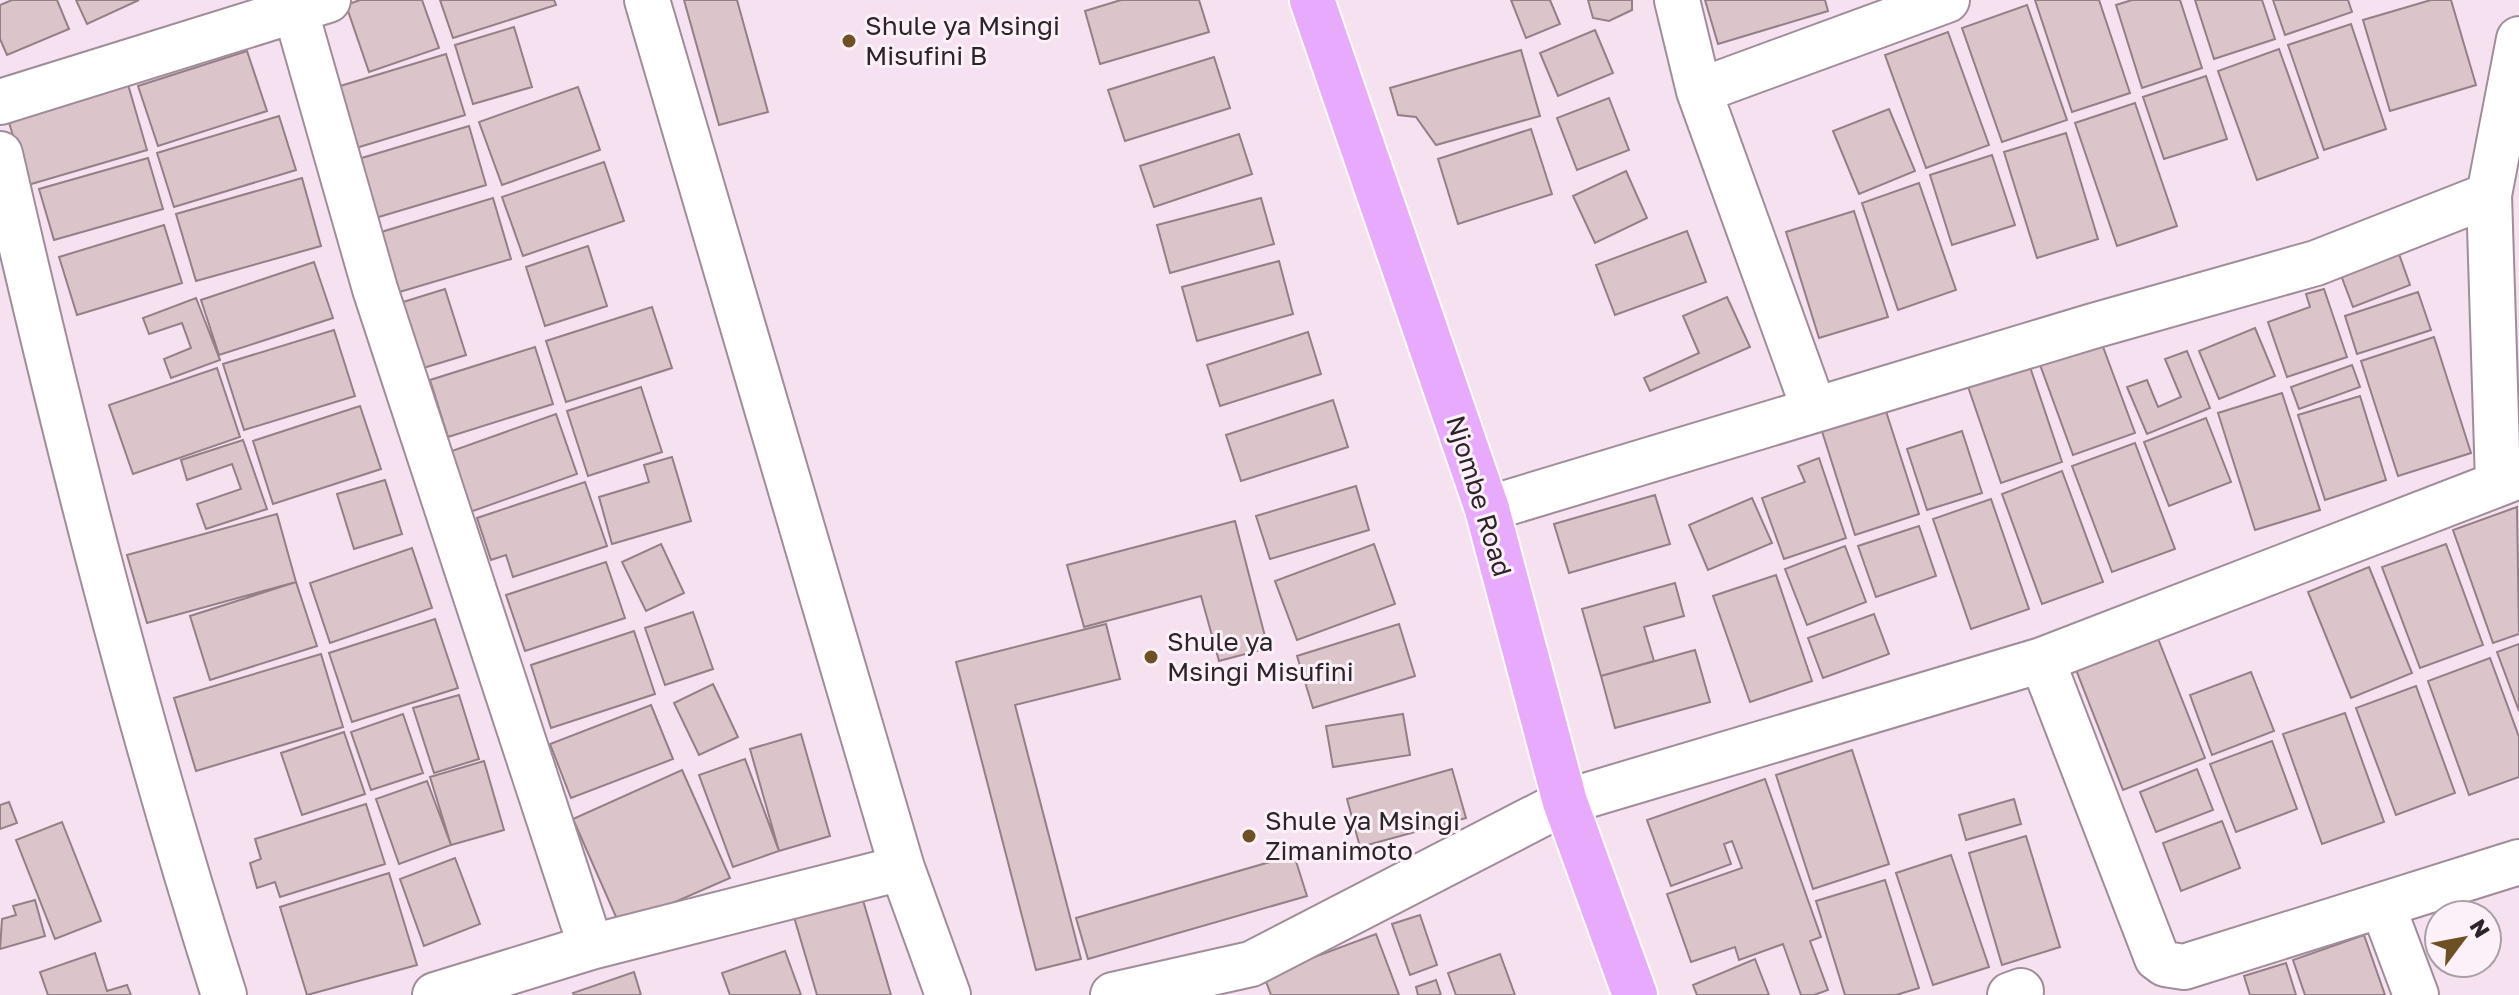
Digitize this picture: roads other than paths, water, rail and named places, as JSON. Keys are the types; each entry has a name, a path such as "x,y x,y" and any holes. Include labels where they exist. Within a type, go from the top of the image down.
{"highway":[{"name":"Njombe Road","path":"1312,0 1487,509 1565,802 1635,995"}],"street":[{"path":"647,0 902,868 948,995"},
{"path":"1677,0 1699,91 1814,409"},
{"path":"1699,91 1947,0"},
{"path":"0,102 312,5 375,289 591,947"},
{"path":"1113,995 1256,980 1565,802 2042,660 2508,479 2489,195 2519,39"},
{"path":"0,154 36,309 162,802 224,995"},
{"path":"1487,509 1814,409 2316,263 2489,195"},
{"path":"2042,660 2157,958 2165,964 2184,967 2519,862"},
{"path":"435,995 591,947 902,868"},
{"path":"2383,907 2416,995"}],"place":[{"name":"Shule ya Msingi Misufini B","path":"849,41"},
{"name":"Shule ya Msingi Misufini","path":"1151,657"},
{"name":"Shule ya Msingi Zimanimoto","path":"1249,836"}]}
